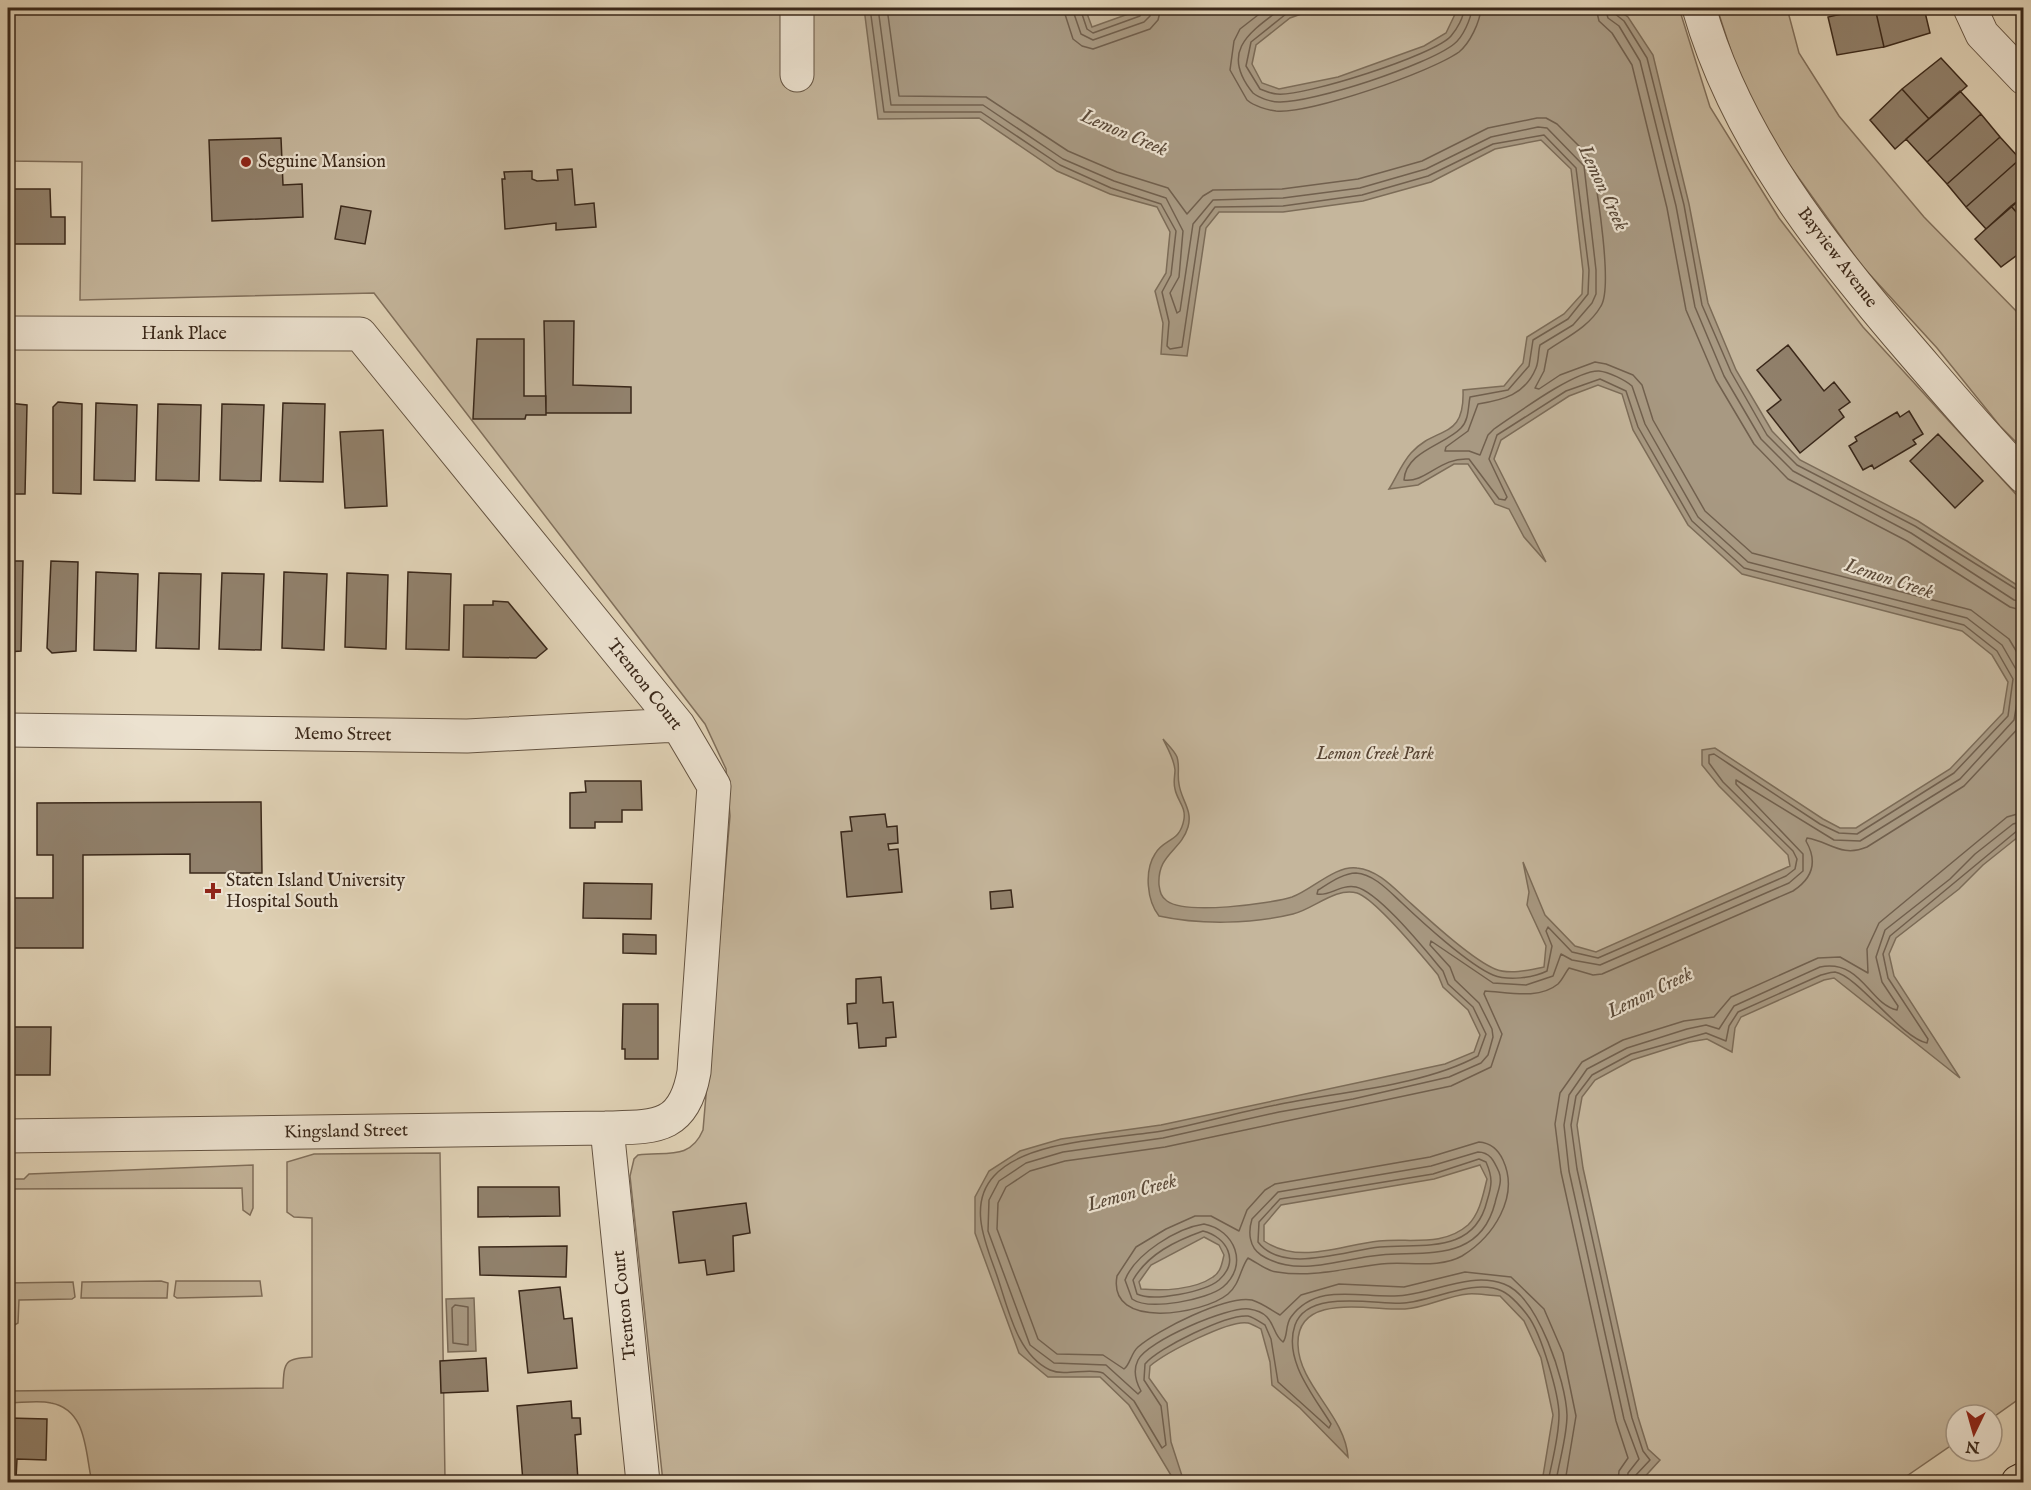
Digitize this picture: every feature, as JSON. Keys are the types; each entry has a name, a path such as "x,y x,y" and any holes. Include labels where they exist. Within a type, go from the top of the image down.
{"main road":[{"path":"2018,1482 2024,1479"}],"street":[{"path":"797,8 797,75"},
{"name":"Bayview Avenue","path":"1699,8 1736,104 1784,187 1843,272 1985,437 2024,477"},
{"path":"1970,8 1982,34 2019,68"},
{"name":"Hank Place","path":"8,333 360,334"},
{"name":"Trenton Court","path":"360,334 678,725 714,786 694,1072 691,1092 681,1111"},
{"name":"Memo Street","path":"8,730 466,736 678,725"},
{"name":"Kingsland Street","path":"8,1136 647,1127 667,1122 681,1111"},
{"name":"Trenton Court","path":"607,1128 644,1482"}],"green space":[{"name":"Lemon Creek Park","path":"8,8 1679,8 1710,107 1779,218 1863,327 2023,502 2023,1396 2004,1409 2004,1403 1944,1403 1944,1450 1898,1482 663,1482 630,1176 634,1159 638,1155 667,1154 684,1150 698,1140 703,1130 730,816 726,769 705,724 374,293 80,300 82,162 8,161"},
{"path":"1717,8 1787,8 1799,53 1839,116 1924,217 2023,318 2023,449 2000,426 1937,348 1862,266 1770,138 1742,85"},
{"path":"440,1153 445,1479 438,1482 92,1482 83,1435 72,1414 63,1407 51,1403 8,1403 8,1391 283,1388 285,1366 291,1360 312,1357 312,1218 294,1217 287,1212 287,1162 314,1154"},
{"path":"253,1165 253,1208 250,1215 243,1210 242,1188 8,1189 8,1179 24,1179 29,1174"},
{"path":"161,1281 168,1283 167,1298 81,1298 82,1282"},
{"path":"176,1281 260,1281 262,1296 177,1298 174,1296"},
{"path":"73,1282 75,1297 72,1299 19,1300 18,1323 13,1326 8,1324 8,1283"}],"water":[{"name":"Lemon Creek","path":"864,8 1085,8 1092,27 1145,8 1318,8 1290,18 1256,45 1252,64 1262,83 1279,89 1338,77 1424,46 1446,33 1458,8 1615,8 1628,17 1653,55 1689,204 1708,303 1736,370 1772,431 1800,460 1918,521 2023,589 2023,833 1983,865 1959,889 1896,938 1889,954 1894,976 1960,1078 1834,978 1824,980 1741,1017 1735,1028 1732,1052 1707,1039 1689,1042 1632,1060 1595,1080 1582,1097 1577,1125 1583,1168 1638,1417 1648,1449 1660,1460 1640,1482 1542,1482 1553,1415 1541,1358 1524,1321 1500,1296 1468,1294 1405,1309 1339,1308 1323,1310 1309,1317 1301,1328 1298,1345 1300,1360 1313,1387 1339,1427 1348,1457 1300,1408 1272,1385 1270,1362 1261,1329 1248,1323 1227,1326 1169,1353 1150,1366 1149,1378 1167,1403 1171,1442 1184,1482 1175,1482 1129,1405 1100,1377 1048,1377 1019,1353 975,1233 975,1197 989,1171 1020,1151 1061,1139 1161,1125 1445,1064 1474,1052 1480,1035 1468,1010 1443,987 1438,975 1411,943 1376,906 1357,893 1341,893 1293,914 1261,920 1209,922 1159,916 1148,886 1149,869 1155,854 1179,832 1184,819 1183,807 1174,786 1173,762 1163,739 1177,757 1179,784 1189,815 1185,835 1165,859 1159,875 1160,892 1167,901 1177,905 1209,908 1265,903 1300,894 1340,870 1364,869 1384,879 1449,937 1485,964 1507,972 1544,967 1546,946 1527,905 1529,892 1523,862 1545,915 1575,946 1596,952 1790,866 1788,855 1719,786 1702,765 1702,750 1715,748 1823,819 1840,828 1856,828 1950,769 2003,713 2008,682 1992,655 1962,631 1742,574 1688,525 1633,430 1622,394 1598,385 1569,396 1501,440 1494,459 1546,562 1524,537 1509,509 1495,504 1468,464 1454,464 1418,485 1389,489 1402,466 1420,444 1454,425 1462,406 1463,390 1504,386 1523,363 1527,337 1564,314 1582,294 1583,271 1571,169 1541,140 1495,149 1431,182 1363,201 1283,212 1219,212 1206,228 1187,356 1161,354 1163,323 1155,291 1166,273 1170,232 1157,207 1110,194 1057,171 979,118 878,119","holes":["1480,1165 1487,1179 1478,1209 1468,1225 1448,1236 1426,1240 1379,1241 1306,1253 1292,1252 1264,1241 1264,1225 1281,1205 1434,1179","1204,1237 1219,1245 1224,1255 1216,1275 1188,1287 1168,1290 1141,1289 1139,1282 1151,1265"]},
{"path":"474,1298 476,1351 448,1352 446,1299"}],"building":[{"path":"1835,8 1868,8 1837,15"},
{"path":"1875,8 1884,47 1837,55 1828,17"},
{"path":"1875,8 1924,8 1930,33 1884,47"},
{"path":"1941,58 1967,86 1929,119 1902,89"},
{"path":"1902,89 1929,119 1895,149 1870,120"},
{"path":"1960,91 1981,114 1927,162 1906,139"},
{"path":"1981,114 2000,137 1947,184 1927,162"},
{"path":"2000,137 2020,159 1966,207 1947,184"},
{"name":"Seguine Mansion","path":"281,138 283,185 302,184 303,217 212,221 209,140"},
{"path":"2020,159 2024,163 2024,196 1986,229 1966,207"},
{"path":"572,169 575,205 594,203 596,227 556,230 556,223 505,229 502,179 505,179 504,172 532,171 532,179 537,181 558,180 557,170"},
{"path":"8,189 50,189 51,217 65,217 65,244 8,244"},
{"path":"2024,196 2024,221 2011,206"},
{"path":"341,206 371,211 365,244 335,239"},
{"path":"2011,206 2024,221 2024,250 2001,267 1975,239"},
{"path":"544,321 574,321 573,385 631,387 631,413 546,413"},
{"path":"477,339 524,339 524,396 546,396 546,415 526,415 525,419 473,419"},
{"path":"1788,345 1824,391 1834,382 1850,402 1839,410 1844,417 1800,453 1767,411 1781,400 1757,370"},
{"path":"58,402 82,404 81,494 53,493 53,407"},
{"path":"8,403 27,405 25,494 8,494"},
{"path":"96,403 137,405 135,481 94,480"},
{"path":"283,403 325,404 323,482 280,481"},
{"path":"158,404 201,405 199,481 156,480"},
{"path":"222,404 264,405 261,481 220,480"},
{"path":"1909,411 1923,434 1913,440 1916,444 1874,469 1872,465 1863,470 1849,446 1857,441 1855,437 1897,412 1900,417"},
{"path":"383,430 387,506 345,508 340,432"},
{"path":"1938,434 1983,481 1955,508 1910,461"},
{"path":"8,561 23,561 21,651 8,652"},
{"path":"51,561 78,562 76,651 52,653 47,648"},
{"path":"96,572 138,574 136,651 94,650"},
{"path":"284,572 327,574 324,650 282,648"},
{"path":"408,572 451,574 449,650 406,649"},
{"path":"159,573 201,574 199,649 156,648"},
{"path":"222,573 264,574 261,650 219,649"},
{"path":"347,573 388,575 386,649 345,647"},
{"path":"493,601 508,602 547,649 536,658 463,657 464,605 493,605"},
{"path":"585,781 641,781 642,810 622,810 622,822 595,822 595,828 570,828 570,793 586,792"},
{"path":"261,802 262,873 190,873 190,854 83,855 83,948 8,948 8,898 53,898 53,855 37,855 37,803"},
{"path":"885,814 887,827 897,826 898,843 888,844 889,850 898,849 902,892 847,897 841,832 852,831 850,817"},
{"path":"584,883 652,884 651,919 583,918"},
{"path":"1011,890 1013,907 991,909 990,892"},
{"path":"623,934 656,935 656,954 623,953"},
{"path":"881,977 883,1003 893,1002 896,1037 886,1038 886,1046 859,1048 857,1023 848,1024 847,1004 856,1003 856,979"},
{"path":"623,1004 658,1004 658,1059 625,1059 625,1049 622,1049"},
{"path":"8,1027 51,1027 50,1075 8,1075"},
{"path":"478,1187 559,1187 560,1216 478,1217"},
{"path":"746,1203 750,1233 733,1236 734,1271 707,1275 705,1260 679,1263 673,1212"},
{"path":"567,1246 566,1277 480,1275 479,1247"},
{"path":"560,1287 564,1319 572,1318 577,1368 528,1373 519,1291"},
{"path":"486,1358 488,1391 441,1393 440,1361"},
{"path":"571,1401 572,1418 580,1418 581,1434 575,1435 578,1480 523,1482 517,1406"},
{"path":"9,1418 47,1419 46,1460 17,1459 16,1479 8,1479"}],"place":[{"name":"Seguine Mansion","path":"246,162"},
{"name":"Staten Island University Hospital South","path":"213,891"}]}
